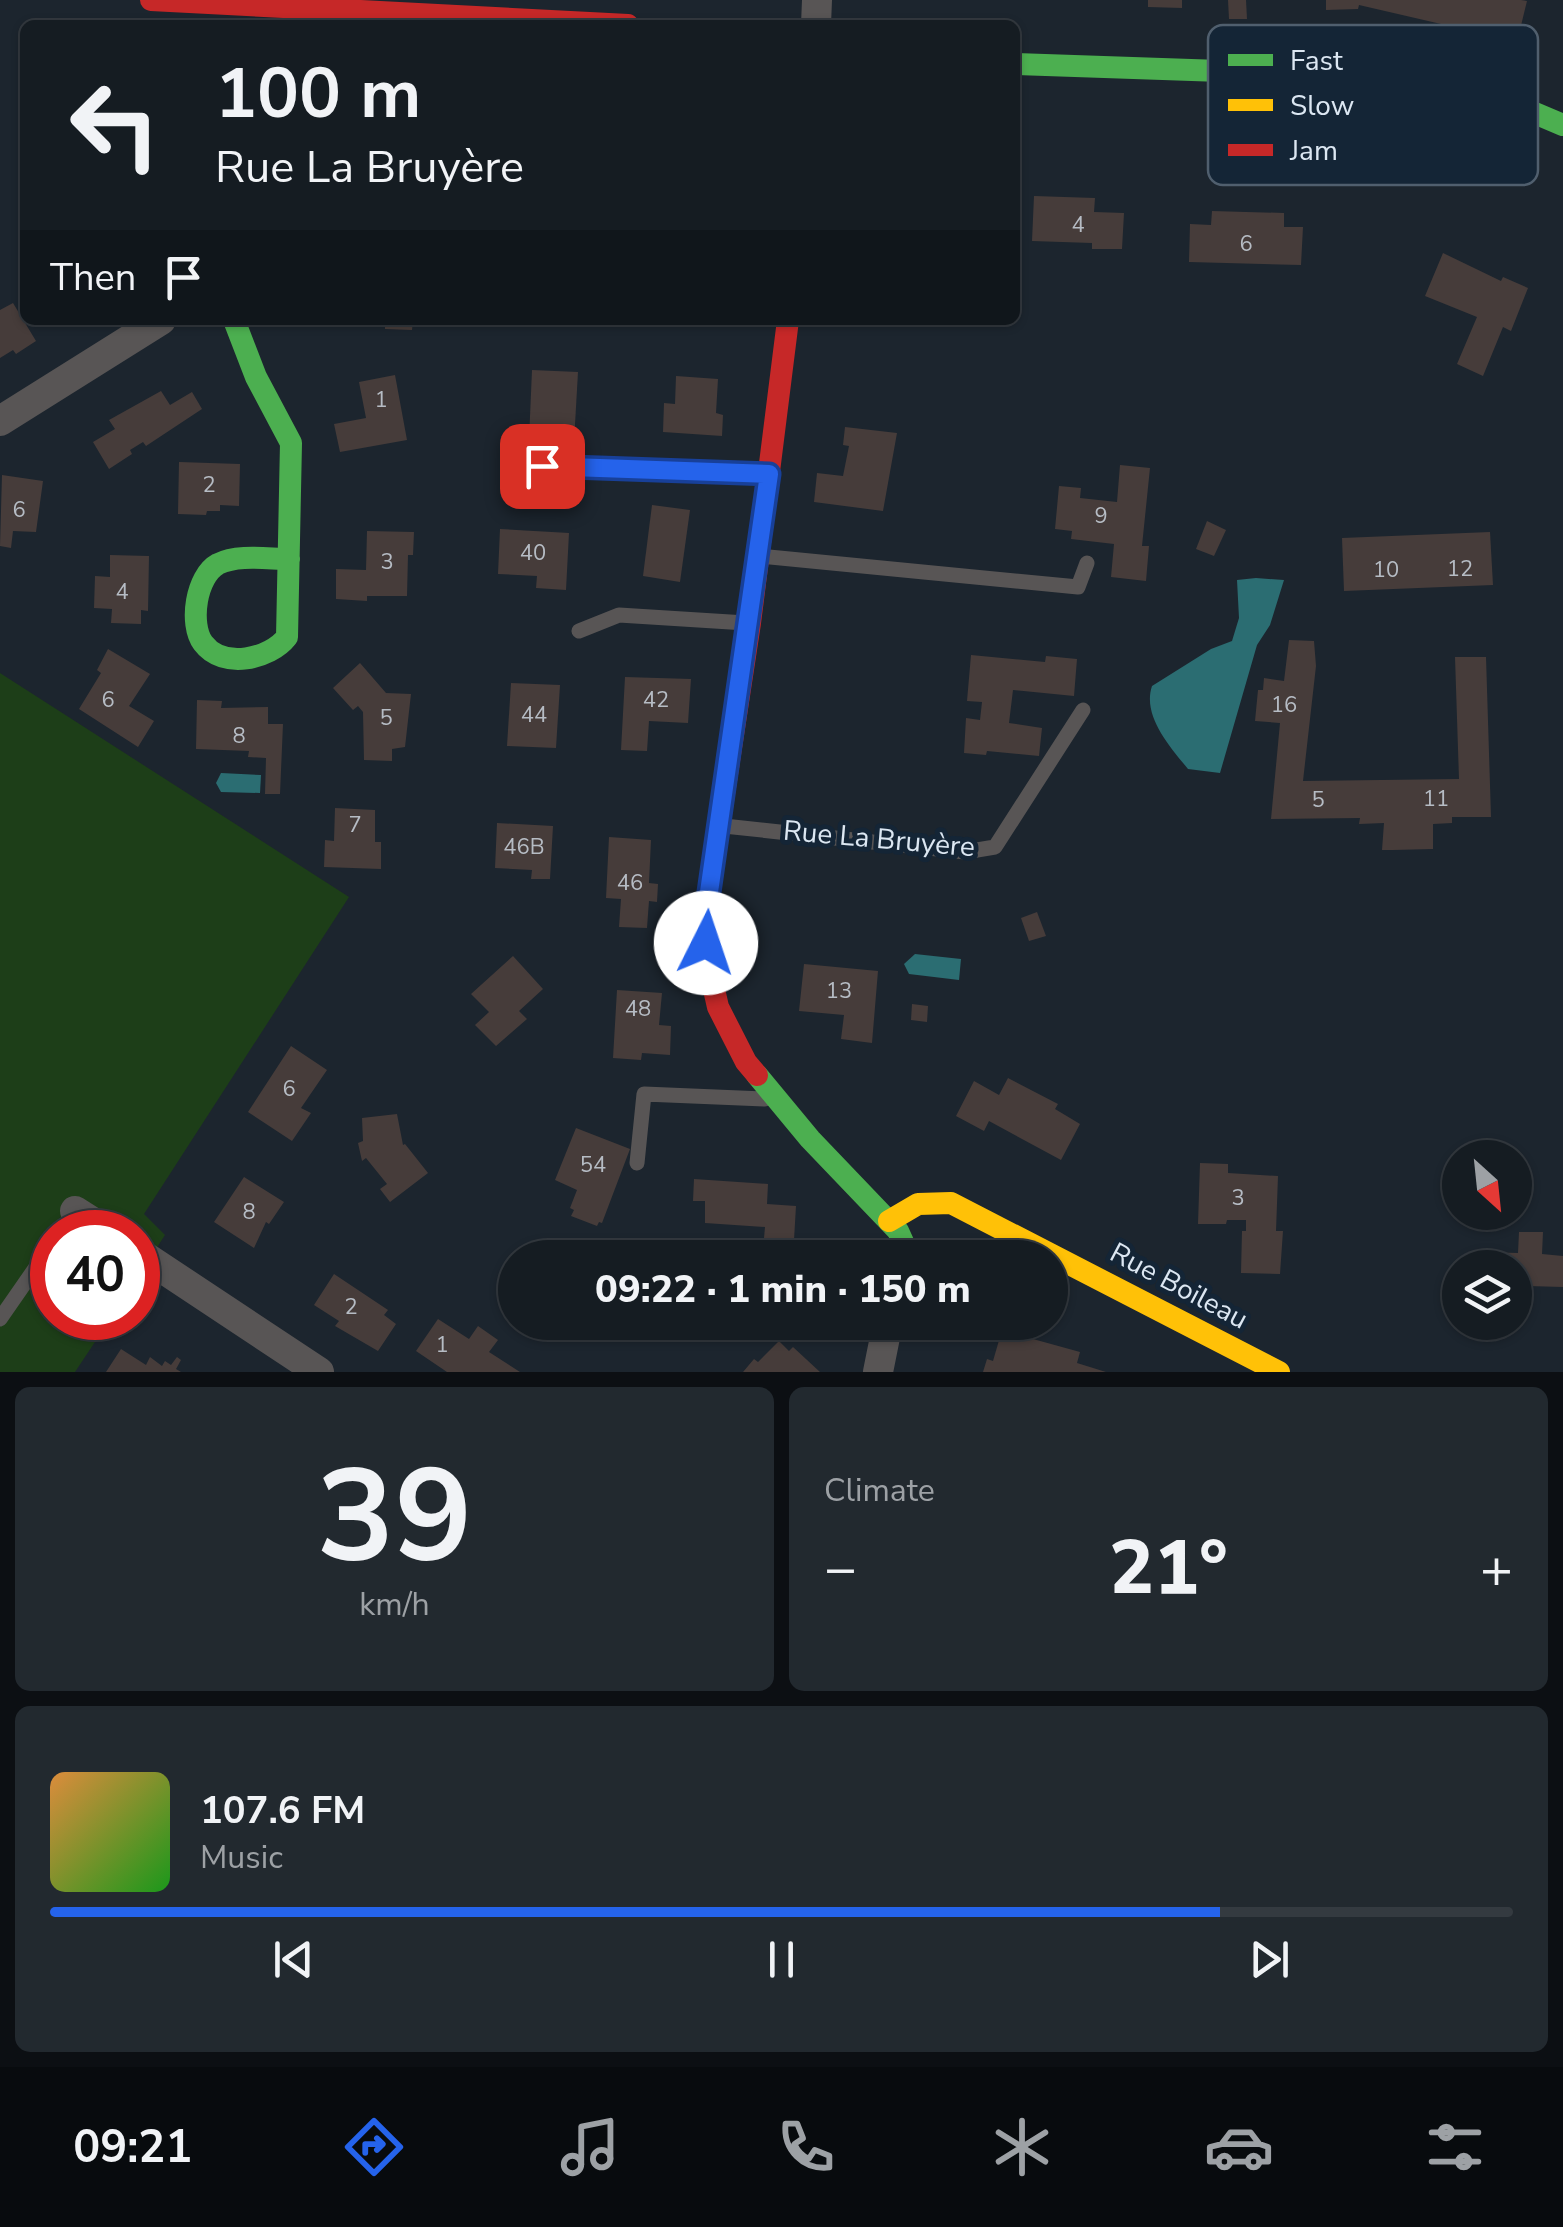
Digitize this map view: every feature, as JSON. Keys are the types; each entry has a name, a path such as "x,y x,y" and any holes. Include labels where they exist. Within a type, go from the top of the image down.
{"street":[{"path":"151,0 308,16 450,20"},
{"path":"1020,64 1208,70"},
{"path":"1538,114 1563,125"},
{"path":"0,421 153,325"},
{"path":"236,325 256,377 291,444 288,637 280,647 259,657 215,654 206,647 197,631 200,585 205,574 227,562 289,559"},
{"path":"787,325 750,623 707,906 706,943 712,986 734,1042 775,1100 890,1220 902,1240"},
{"name":"Rue Boileau","path":"890,1220 924,1200 951,1203 1278,1372"},
{"path":"160,1267 319,1372"},
{"path":"878,1372 884,1340"}],"lane":[{"path":"542,466 769,474"},
{"path":"758,556 1078,587 1087,563"},
{"path":"579,631 619,615 750,623"},
{"name":"Rue La Bruyère","path":"720,825 966,852 995,847 1083,710"},
{"path":"637,1163 644,1094 775,1100"},
{"path":"0,1319 30,1276"}],"green space":[{"path":"0,673 349,897 147,1210 30,1210 30,1340 96,1340 75,1372 0,1372"}],"water":[{"path":"1237,580 1284,580 1270,625 1257,645 1220,773 1188,769 1154,720 1152,686 1211,649 1232,641 1239,618"},
{"path":"221,773 261,775 260,793 221,792 216,783"},
{"path":"915,954 961,959 959,980 909,974 904,964"}],"building":[{"path":"1148,0 1182,0 1182,8 1148,7"},
{"path":"1228,0 1246,0 1247,19 1229,19"},
{"path":"1326,0 1527,1 1521,25 1445,25 1359,5 1358,9 1326,10"},
{"path":"1034,196 1095,198 1094,212 1124,213 1122,249 1092,249 1092,243 1032,241"},
{"path":"1212,211 1284,213 1284,227 1303,227 1301,265 1189,262 1190,224 1211,225"},
{"path":"1443,253 1501,281 1503,277 1528,288 1511,331 1503,327 1483,376 1457,364 1477,317 1425,296"},
{"path":"13,303 20,315 20,325 26,325 36,341 16,354 13,350 0,358 0,310"},
{"path":"385,325 412,325 412,330 385,329"},
{"path":"532,370 578,372 574,442 529,440"},
{"path":"395,375 407,440 340,452 334,424 366,418 359,382"},
{"path":"676,376 718,379 716,413 723,415 722,436 663,432 664,403 675,404"},
{"path":"161,391 170,405 192,392 202,409 146,446 143,442 130,450 132,454 109,469 93,442 115,429 109,420"},
{"path":"845,427 897,433 883,511 814,502 817,473 843,476 849,446 843,445"},
{"path":"179,462 240,464 239,506 220,505 220,511 207,511 206,515 178,514"},
{"path":"1120,465 1150,468 1142,546 1149,546 1146,581 1111,577 1114,544 1071,539 1072,531 1055,529 1059,486 1081,488 1080,498 1117,502"},
{"path":"2,475 43,481 36,532 13,531 11,548 0,546"},
{"path":"652,505 690,510 680,582 643,576"},
{"path":"1207,521 1226,530 1214,556 1196,549"},
{"path":"500,529 569,533 566,590 536,588 537,576 498,574"},
{"path":"367,531 414,532 413,555 408,555 407,596 367,596 367,601 336,599 336,569 366,570"},
{"path":"1490,532 1493,585 1344,591 1342,538"},
{"path":"110,555 149,556 148,611 141,610 141,624 111,623 112,609 94,608 95,576 110,577"},
{"path":"1289,640 1314,641 1316,666 1303,781 1459,779 1455,657 1486,657 1491,817 1452,817 1452,823 1433,824 1433,849 1393,850 1382,850 1384,823 1359,824 1360,818 1271,819 1280,723 1255,721 1258,690 1263,690 1264,678 1284,681"},
{"path":"108,649 150,674 129,706 154,721 138,747 79,709 101,673 97,670"},
{"path":"971,655 1045,662 1046,656 1077,659 1074,696 1013,690 1009,723 1042,728 1039,756 964,753 966,718 980,720 982,702 967,701"},
{"path":"360,663 386,693 411,694 405,747 392,749 392,761 364,760 363,712 358,706 353,710 333,688"},
{"path":"625,677 691,679 688,723 649,721 647,751 621,750"},
{"path":"511,683 560,685 556,748 507,746"},
{"path":"197,700 222,701 221,708 268,707 268,724 283,724 280,794 265,794 266,758 248,757 249,751 196,749"},
{"path":"335,808 375,810 375,842 381,842 381,869 324,867 325,840 334,841"},
{"path":"497,823 553,826 550,879 531,879 532,870 495,868"},
{"path":"609,837 651,840 649,883 658,884 657,902 649,901 647,928 619,927 621,899 606,898"},
{"path":"1037,912 1046,936 1029,941 1021,918"},
{"path":"513,956 543,989 519,1011 527,1019 496,1046 475,1025 489,1012 471,994"},
{"path":"804,964 878,971 872,1043 841,1039 844,1015 799,1011"},
{"path":"617,990 662,993 659,1025 671,1026 670,1055 642,1053 641,1060 613,1058"},
{"path":"912,1004 928,1006 927,1022 911,1020"},
{"path":"291,1046 327,1070 301,1108 311,1113 292,1141 248,1112"},
{"path":"1008,1078 1058,1104 1055,1109 1080,1124 1061,1160 989,1121 984,1131 956,1116 974,1081 999,1095"},
{"path":"397,1114 403,1145 428,1173 390,1202 380,1189 387,1184 366,1158 362,1161 358,1143 363,1141 362,1118"},
{"path":"576,1128 630,1149 602,1223 597,1226 571,1216 577,1190 555,1180"},
{"path":"1200,1163 1228,1164 1228,1173 1278,1176 1276,1231 1283,1231 1280,1274 1241,1273 1246,1220 1198,1224"},
{"path":"244,1177 284,1202 269,1224 266,1222 254,1248 214,1222"},
{"path":"694,1179 768,1184 767,1204 796,1206 794,1240 764,1238 765,1227 705,1223 705,1201 693,1201"},
{"path":"1519,1232 1543,1232 1542,1254 1563,1256 1563,1287 1532,1286 1532,1250 1518,1250"},
{"path":"334,1274 388,1310 384,1315 396,1324 378,1351 335,1326 339,1321 314,1305"},
{"path":"438,1319 469,1339 478,1326 498,1340 489,1352 520,1372 447,1372 416,1351"},
{"path":"999,1340 1037,1340 1080,1352 1077,1363 1106,1372 983,1372 987,1359 993,1361"},
{"path":"779,1341 789,1351 793,1347 820,1372 743,1372"},
{"path":"121,1349 146,1365 150,1357 162,1366 165,1361 171,1365 177,1357 181,1360 176,1369 181,1372 106,1372"}],"traffic: fast":[{"path":"1020,64 1208,71"},
{"path":"1538,114 1563,125"},
{"path":"236,325 256,377 291,443 289,559"},
{"path":"235,559 289,559 287,637 279,645 258,656 234,659 222,657 203,643 196,624 197,601 210,570 235,559"},
{"path":"757,1075 902,1240"}],"traffic: slow":[{"path":"889,1221 918,1204 951,1203 1279,1372"}],"traffic: jam":[{"path":"151,0 533,20"},
{"path":"757,1075 746,1062 718,1007 708,963 707,906 750,623 787,325"}],"route":[{"path":"542,466 769,474 707,906 706,943"}]}
